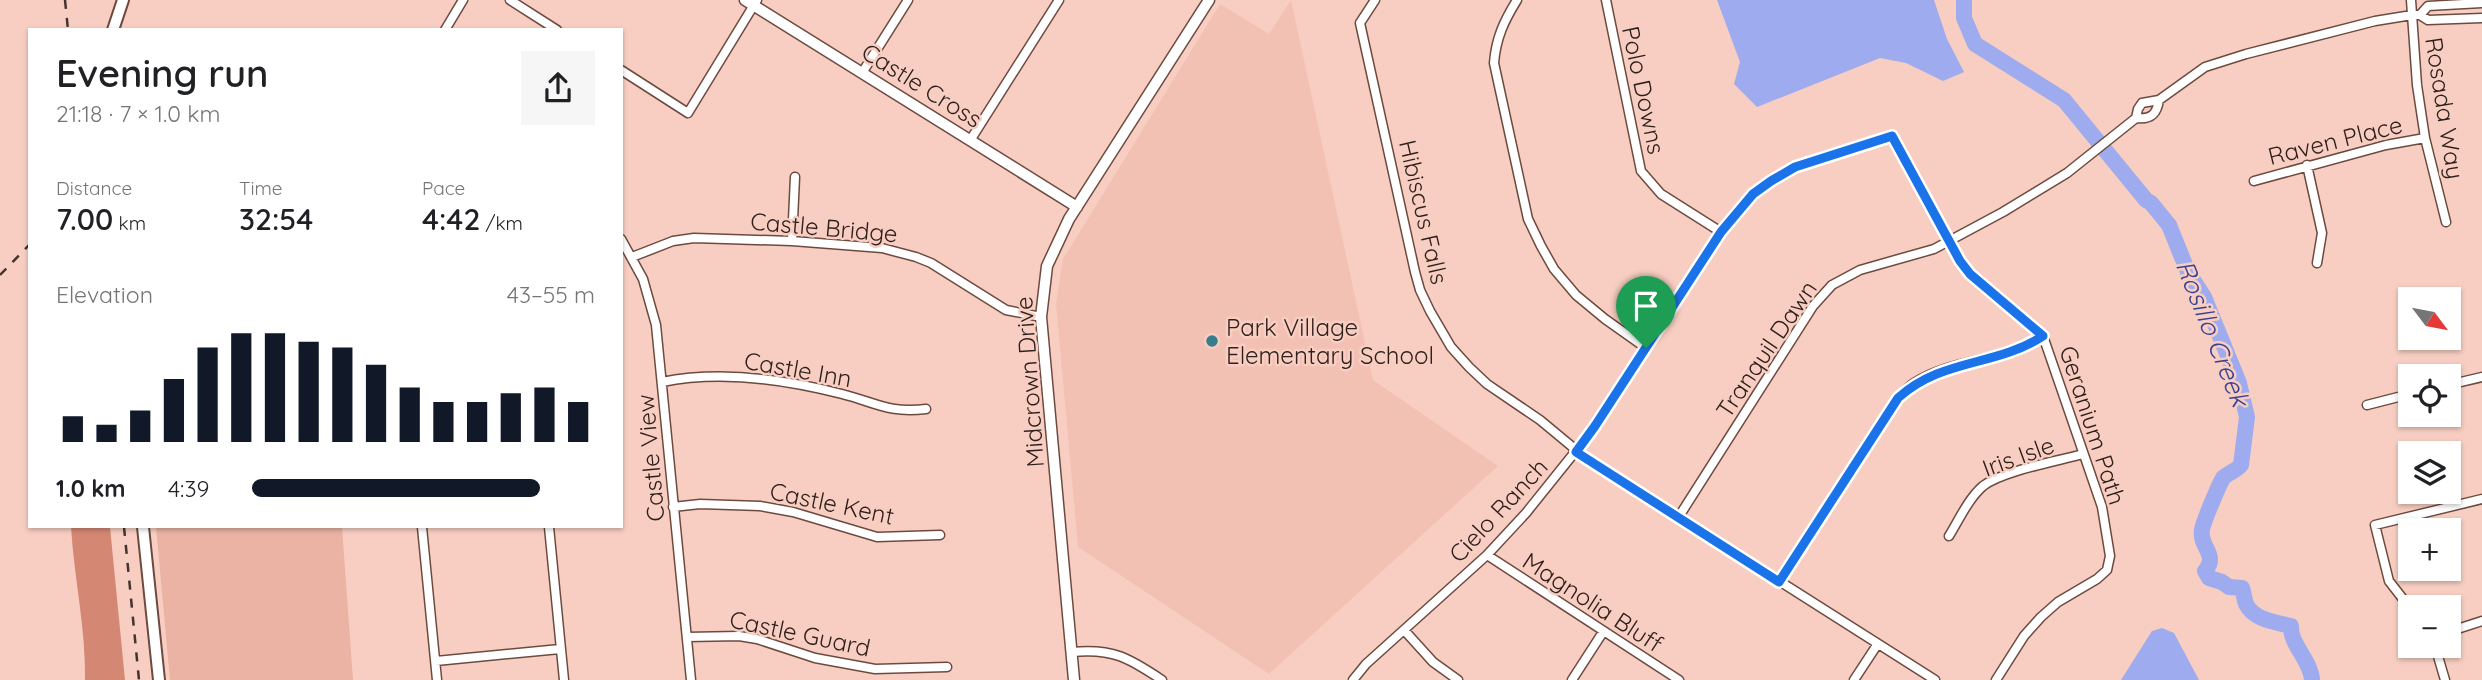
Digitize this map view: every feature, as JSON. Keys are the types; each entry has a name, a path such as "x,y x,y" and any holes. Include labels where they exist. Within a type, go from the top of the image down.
{"main road":[{"path":"114,28 123,0"},
{"path":"143,528 159,680"}],"street":[{"path":"446,28 463,0"},
{"path":"510,0 554,28"},
{"path":"862,73 908,0"},
{"path":"971,139 1059,0"},
{"name":"Midcrown Drive","path":"1074,680 1041,317 1047,267 1077,207 1209,0"},
{"name":"Hibiscus Falls","path":"1375,0 1360,23 1420,290 1440,330 1469,367 1487,384 1549,427 1576,452 1935,680"},
{"path":"1517,0 1499,33 1493,63 1528,219 1554,269 1576,295 1646,348"},
{"name":"Polo Downs","path":"1606,0 1641,170 1661,194 1721,232"},
{"name":"Rosada Way","path":"2411,0 2416,15 2417,85 2425,138 2446,222"},
{"path":"623,71 688,113 752,2"},
{"name":"Castle Cross","path":"752,2 1077,207"},
{"name":"Tranquil Dawn","path":"1678,518 1813,306 1832,285 1860,270 1934,250 1949,242 2067,173 2136,118 2142,103 2159,100 2205,67 2259,51 2416,15 2428,6 2482,3"},
{"name":"Tranquil Dawn","path":"2416,15 2428,20 2482,18"},
{"name":"Tranquil Dawn","path":"2136,118 2147,119 2153,115 2159,100"},
{"name":"Cielo Ranch","path":"1353,680 1366,664 1487,555 1526,513 1595,426 1721,232 1753,194 1795,167 1892,136"},
{"name":"Geranium Path","path":"1892,136 1949,242 1970,274 2043,336 2102,507 2110,555 2107,570 2097,579 2058,601 2024,636 1996,680"},
{"name":"Raven Place","path":"2254,181 2307,165 2425,138"},
{"path":"2307,165 2322,233 2317,263"},
{"path":"792,241 795,177"},
{"name":"Castle Bridge","path":"632,257 673,241 694,238 792,241 896,250 931,263 1006,310 1041,317"},
{"name":"Castle View","path":"623,242 651,301 656,324 691,680"},
{"path":"1779,582 1898,398 1913,384 1935,373 2019,350 2043,336"},
{"name":"Castle Inn","path":"662,382 681,378 724,376 777,380 845,395 886,409 926,409"},
{"path":"2461,382 2482,377"},
{"path":"2367,405 2398,397"},
{"name":"Iris Isle","path":"1949,536 1973,496 1985,485 2082,454"},
{"path":"2400,595 2389,581 2375,525 2482,499"},
{"name":"Castle Kent","path":"673,507 724,504 760,506 793,512 877,537 940,536"},
{"path":"422,528 437,680"},
{"path":"549,528 564,680"},
{"name":"Magnolia Bluff","path":"1487,555 1679,680"},
{"path":"2461,628 2482,621"},
{"path":"1404,630 1433,663 1458,680"},
{"path":"1572,680 1603,632"},
{"name":"Castle Guard","path":"687,637 739,636 757,639 815,659 875,669 947,667"},
{"path":"1854,680 1877,645"},
{"path":"436,661 560,649"},
{"path":"1072,652 1092,650 1115,653 1136,662 1162,680"},
{"path":"2439,658 2445,680"}],"shaded area":[{"name":"Park Village Elementary School","path":"1291,0 1373,380 1498,466 1269,674 1078,547 1056,303 1063,259 1220,4 1269,34"},
{"path":"71,528 110,528 125,680 85,680 84,642"},
{"path":"156,528 342,528 353,680 170,680"}],"water":[{"path":"1717,0 1934,0 1947,39 1964,72 1943,81 1906,63 1880,58 1757,107 1734,84 1740,62"},
{"path":"2162,628 2174,633 2199,680 2121,680 2152,631"}],"waterway":[{"name":"Rosillo Creek","path":"1964,0 1964,18 1975,44 2064,100 2169,225 2188,272 2204,297 2239,383 2247,417 2241,465 2223,478 2203,526 2203,541 2210,560 2205,571 2209,578 2229,587 2242,588 2246,604 2254,614 2291,626 2294,640 2312,680"}],"railway":[{"path":"65,0 68,28"},
{"path":"0,275 28,246"},
{"path":"124,528 139,680"}],"place":[{"name":"Park Village Elementary School","path":"1212,341"}],"route":[{"path":"1892,136 1960,261 1970,274 2043,336 2019,350 1935,373 1913,384 1884,417 1779,582 1576,452 1646,348 1721,232 1753,194 1795,167 1892,136"}]}
